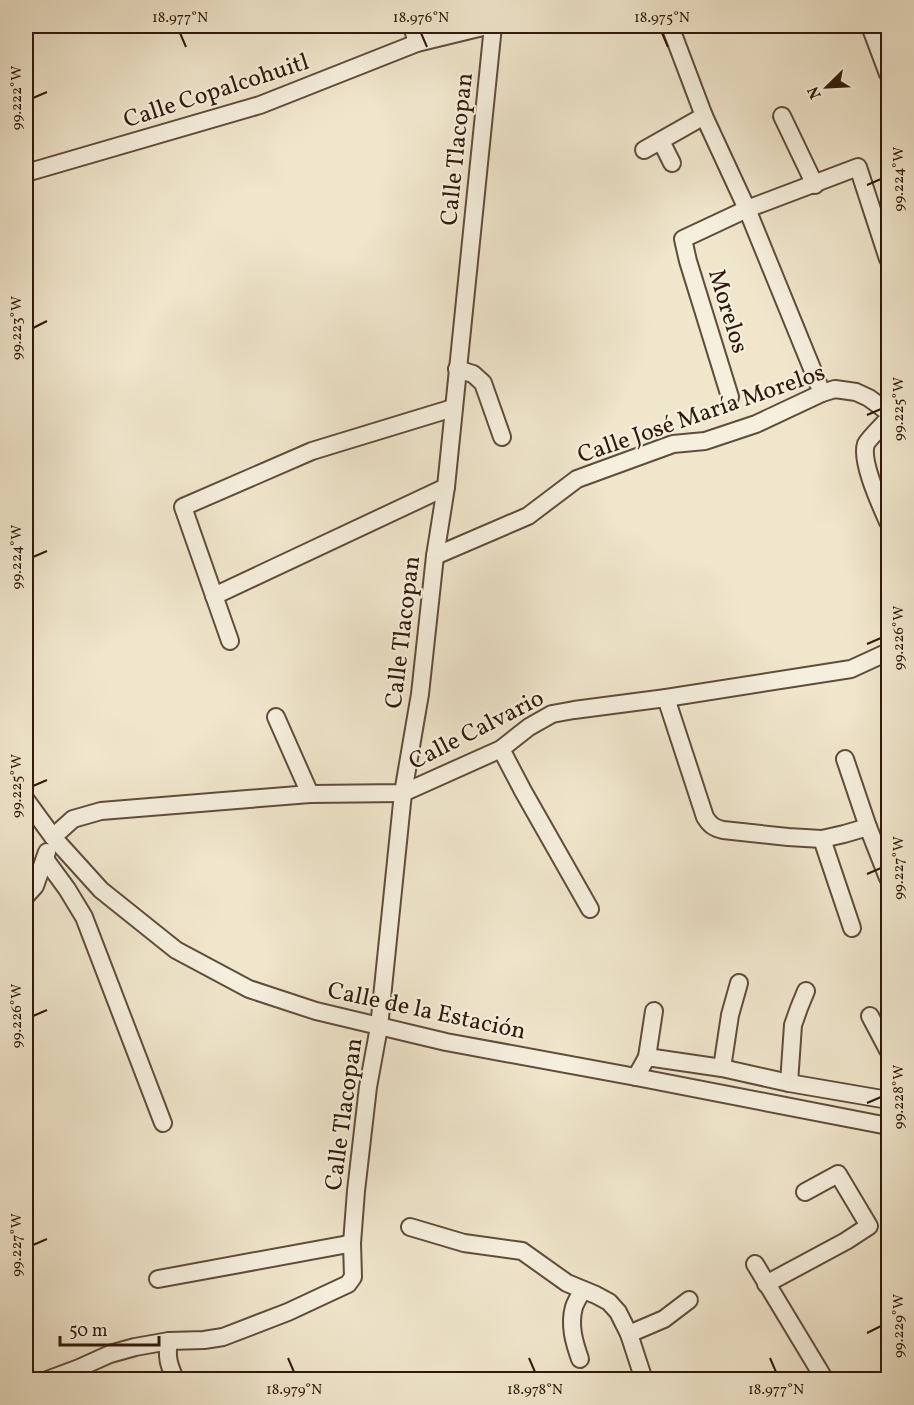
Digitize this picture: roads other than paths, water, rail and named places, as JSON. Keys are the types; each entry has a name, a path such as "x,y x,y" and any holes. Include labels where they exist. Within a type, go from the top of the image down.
{"street":[{"path":"412,26 417,43"},
{"name":"Calle Copalcohuitl","path":"26,172 260,105 417,43 486,26"},
{"name":"Calle Tlacopan","path":"169,1341 223,1337 288,1312 348,1284 352,1277 356,1191 368,1087 379,1027 403,793 420,694 435,556 446,487 493,26"},
{"path":"670,26 704,116 747,209 822,393"},
{"path":"870,26 888,74"},
{"path":"644,150 704,116"},
{"path":"782,116 815,185"},
{"path":"661,141 672,163"},
{"path":"747,209 858,167 888,259"},
{"name":"Morelos","path":"730,397 683,239 747,209"},
{"path":"457,369 473,374 483,383 502,437"},
{"name":"Calle José María Morelos","path":"435,556 528,516 577,479 673,444 705,441 756,424 822,393 835,389 856,392 869,398 888,412"},
{"path":"230,641 183,507 312,451 453,408"},
{"path":"888,419 867,444 865,457 875,494 888,522"},
{"path":"214,596 446,487"},
{"name":"Calle Calvario","path":"52,837 73,819 101,811 310,794 403,793 501,749 529,727 552,714 851,669 888,652"},
{"path":"666,698 705,817 714,828 723,831 822,839 868,827"},
{"path":"276,717 310,794"},
{"path":"501,749 590,909"},
{"path":"845,759 888,878"},
{"name":"Calle de la Estación","path":"26,800 52,837 101,890 176,950 249,989 316,1011 446,1042 888,1126"},
{"path":"26,896 34,886 52,837"},
{"path":"822,839 852,928"},
{"path":"45,859 84,917 163,1123"},
{"path":"722,1068 730,1015 739,983"},
{"path":"789,1083 793,1025 806,991"},
{"path":"636,1077 647,1058 654,1011"},
{"path":"870,1016 888,1050"},
{"path":"647,1058 722,1068 789,1083 888,1100"},
{"path":"766,1284 868,1226 838,1174 805,1192"},
{"path":"410,1227 464,1243 522,1251 567,1283 596,1294 609,1302 618,1312 628,1334 644,1380"},
{"path":"158,1279 352,1243"},
{"path":"755,1264 825,1380"},
{"path":"580,1359 572,1326 574,1307 583,1290"},
{"path":"628,1334 664,1319 689,1300"},
{"path":"47,1380 82,1374 111,1354 169,1341 166,1353 175,1379 171,1380"}]}
